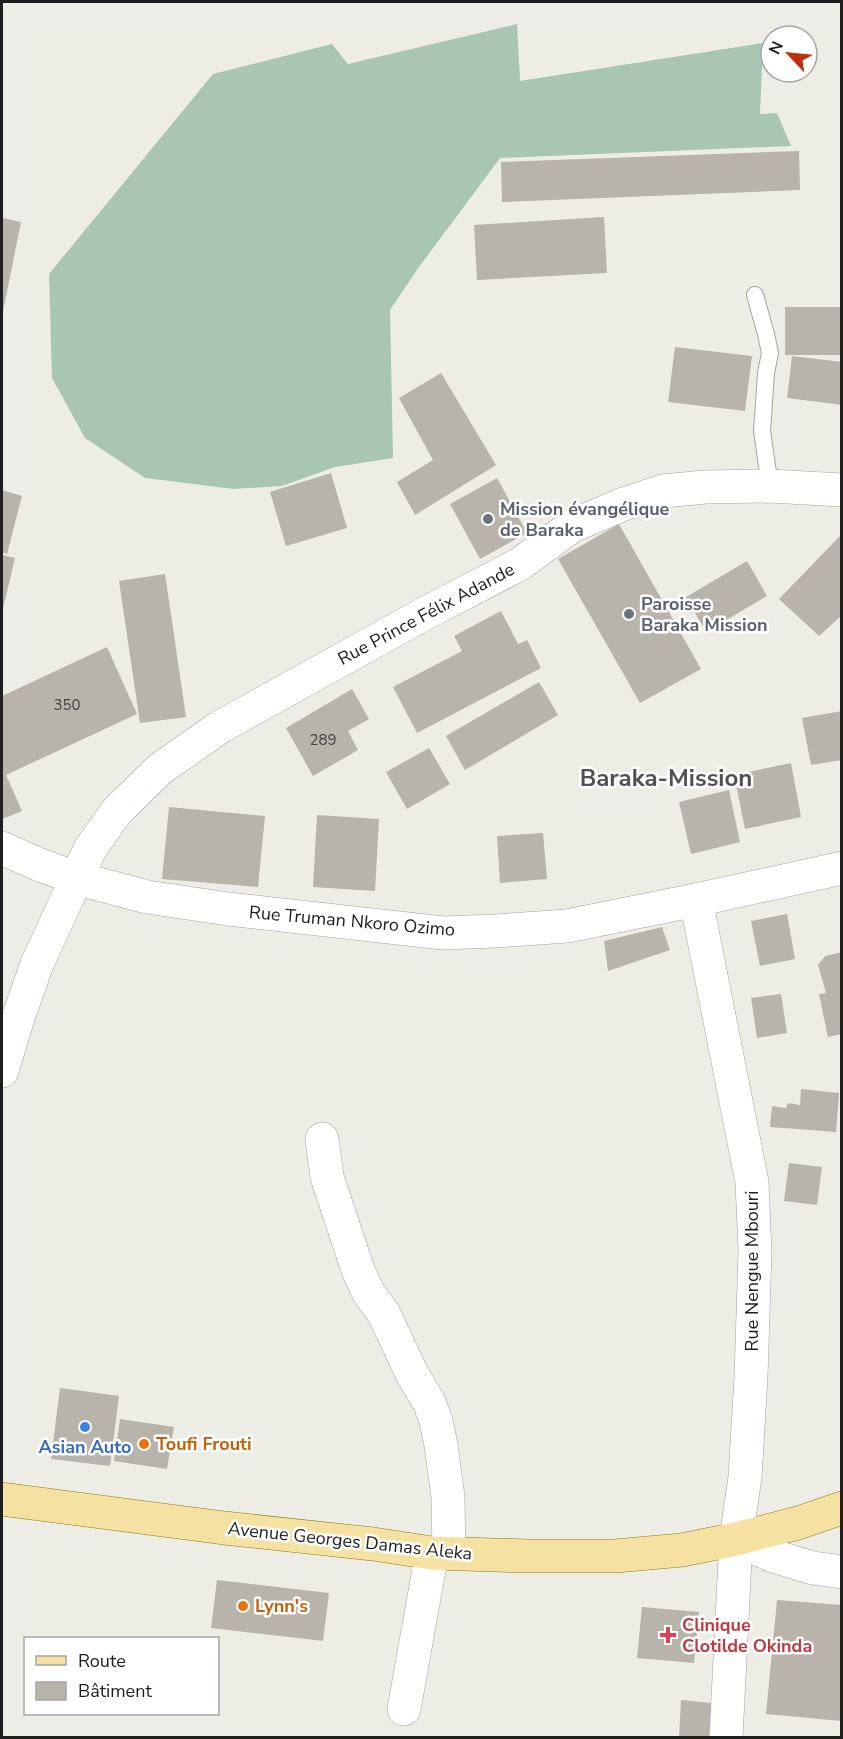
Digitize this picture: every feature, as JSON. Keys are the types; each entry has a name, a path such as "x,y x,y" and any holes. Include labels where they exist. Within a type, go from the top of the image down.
{"main road":[{"name":"Avenue Georges Damas Aleka","path":"2,1498 224,1528 440,1553 528,1556 615,1556 682,1550 798,1523 842,1508"}],"street":[{"name":"Rue Prince Félix Adande","path":"2,1071 16,1021 37,964 90,849 117,811 160,769 220,727 520,564 572,526 621,506 663,491 705,487 770,486 842,490"},
{"name":"Rue Truman Nkoro Ozimo","path":"2,848 76,878 147,897 443,933 567,926 842,868"},
{"name":"Rue Nengue Mbouri","path":"696,900 752,1182 755,1251 752,1377 745,1477 736,1539 726,1737"},
{"path":"322,1139 327,1177 358,1270 368,1292 384,1314 412,1374 429,1402 436,1420 441,1445 448,1497 440,1553 404,1710"},
{"path":"736,1539 773,1556 813,1568 842,1572"}],"lane":[{"path":"754,295 770,353 766,373 762,431 770,486"}],"green space":[{"path":"517,24 520,81 759,44 760,114 777,113 791,146 500,158 390,310 393,458 335,467 282,486 233,489 145,478 85,438 52,378 49,274 213,74 332,44 348,64"}],"building":[{"path":"799,151 800,190 502,202 501,162"},
{"path":"604,217 607,273 477,280 474,225"},
{"path":"2,218 21,222 3,312 2,312"},
{"path":"785,307 842,307 842,355 785,355"},
{"path":"675,347 752,356 745,411 668,402"},
{"path":"792,356 842,362 842,405 787,398"},
{"path":"441,373 496,465 415,515 397,482 433,460 399,398"},
{"path":"331,473 347,528 286,546 270,492"},
{"name":"Mission évangélique de Baraka","path":"497,478 527,533 480,559 450,504"},
{"path":"2,490 22,496 7,554 2,552"},
{"name":"Paroisse Baraka Mission","path":"619,524 701,669 640,703 558,559"},
{"path":"842,534 842,615 819,636 779,599"},
{"path":"2,555 15,558 2,613"},
{"path":"747,561 767,596 706,632 686,597"},
{"path":"165,574 186,717 140,723 119,581"},
{"path":"501,611 518,644 527,640 541,668 417,733 393,687 462,651 454,636"},
{"path":"107,647 137,714 6,775 22,811 2,819 2,696"},
{"path":"539,682 558,715 465,770 446,736"},
{"path":"352,689 369,719 348,731 358,750 313,776 286,728"},
{"path":"842,711 842,760 811,765 802,718"},
{"path":"429,748 450,784 407,809 386,772"},
{"path":"791,763 801,817 745,829 734,775"},
{"path":"729,790 740,842 691,854 679,802"},
{"path":"169,807 265,816 258,887 162,879"},
{"path":"317,815 379,819 375,891 313,887"},
{"path":"543,833 547,879 500,883 497,836"},
{"path":"787,914 795,959 760,966 751,921"},
{"path":"662,927 670,950 608,971 604,941"},
{"path":"842,952 842,1034 828,1037 819,994 826,993 818,965 825,956"},
{"path":"781,994 787,1033 757,1038 751,998"},
{"path":"801,1089 839,1093 836,1132 770,1127 772,1106 786,1108 788,1103 800,1105"},
{"path":"789,1163 822,1167 817,1205 784,1201"},
{"name":"Asian Auto","path":"60,1388 119,1396 110,1466 51,1459"},
{"name":"Toufi Frouti","path":"120,1419 174,1427 167,1469 114,1461"},
{"path":"217,1580 329,1593 323,1641 211,1628"},
{"path":"777,1600 842,1605 842,1721 766,1714"},
{"name":"Clinique Clotilde Okinda","path":"642,1607 699,1612 694,1663 637,1658"},
{"path":"681,1700 712,1703 709,1738 679,1738"}],"place":[{"name":"Mission évangélique de Baraka","path":"488,519"},
{"name":"Paroisse Baraka Mission","path":"629,614"},
{"name":"Asian Auto","path":"85,1427"},
{"name":"Toufi Frouti","path":"144,1444"},
{"name":"Lynn's","path":"243,1606"},
{"name":"Clinique Clotilde Okinda","path":"668,1635"}],"district":[{"name":"Baraka-Mission","path":"666,778"}]}
